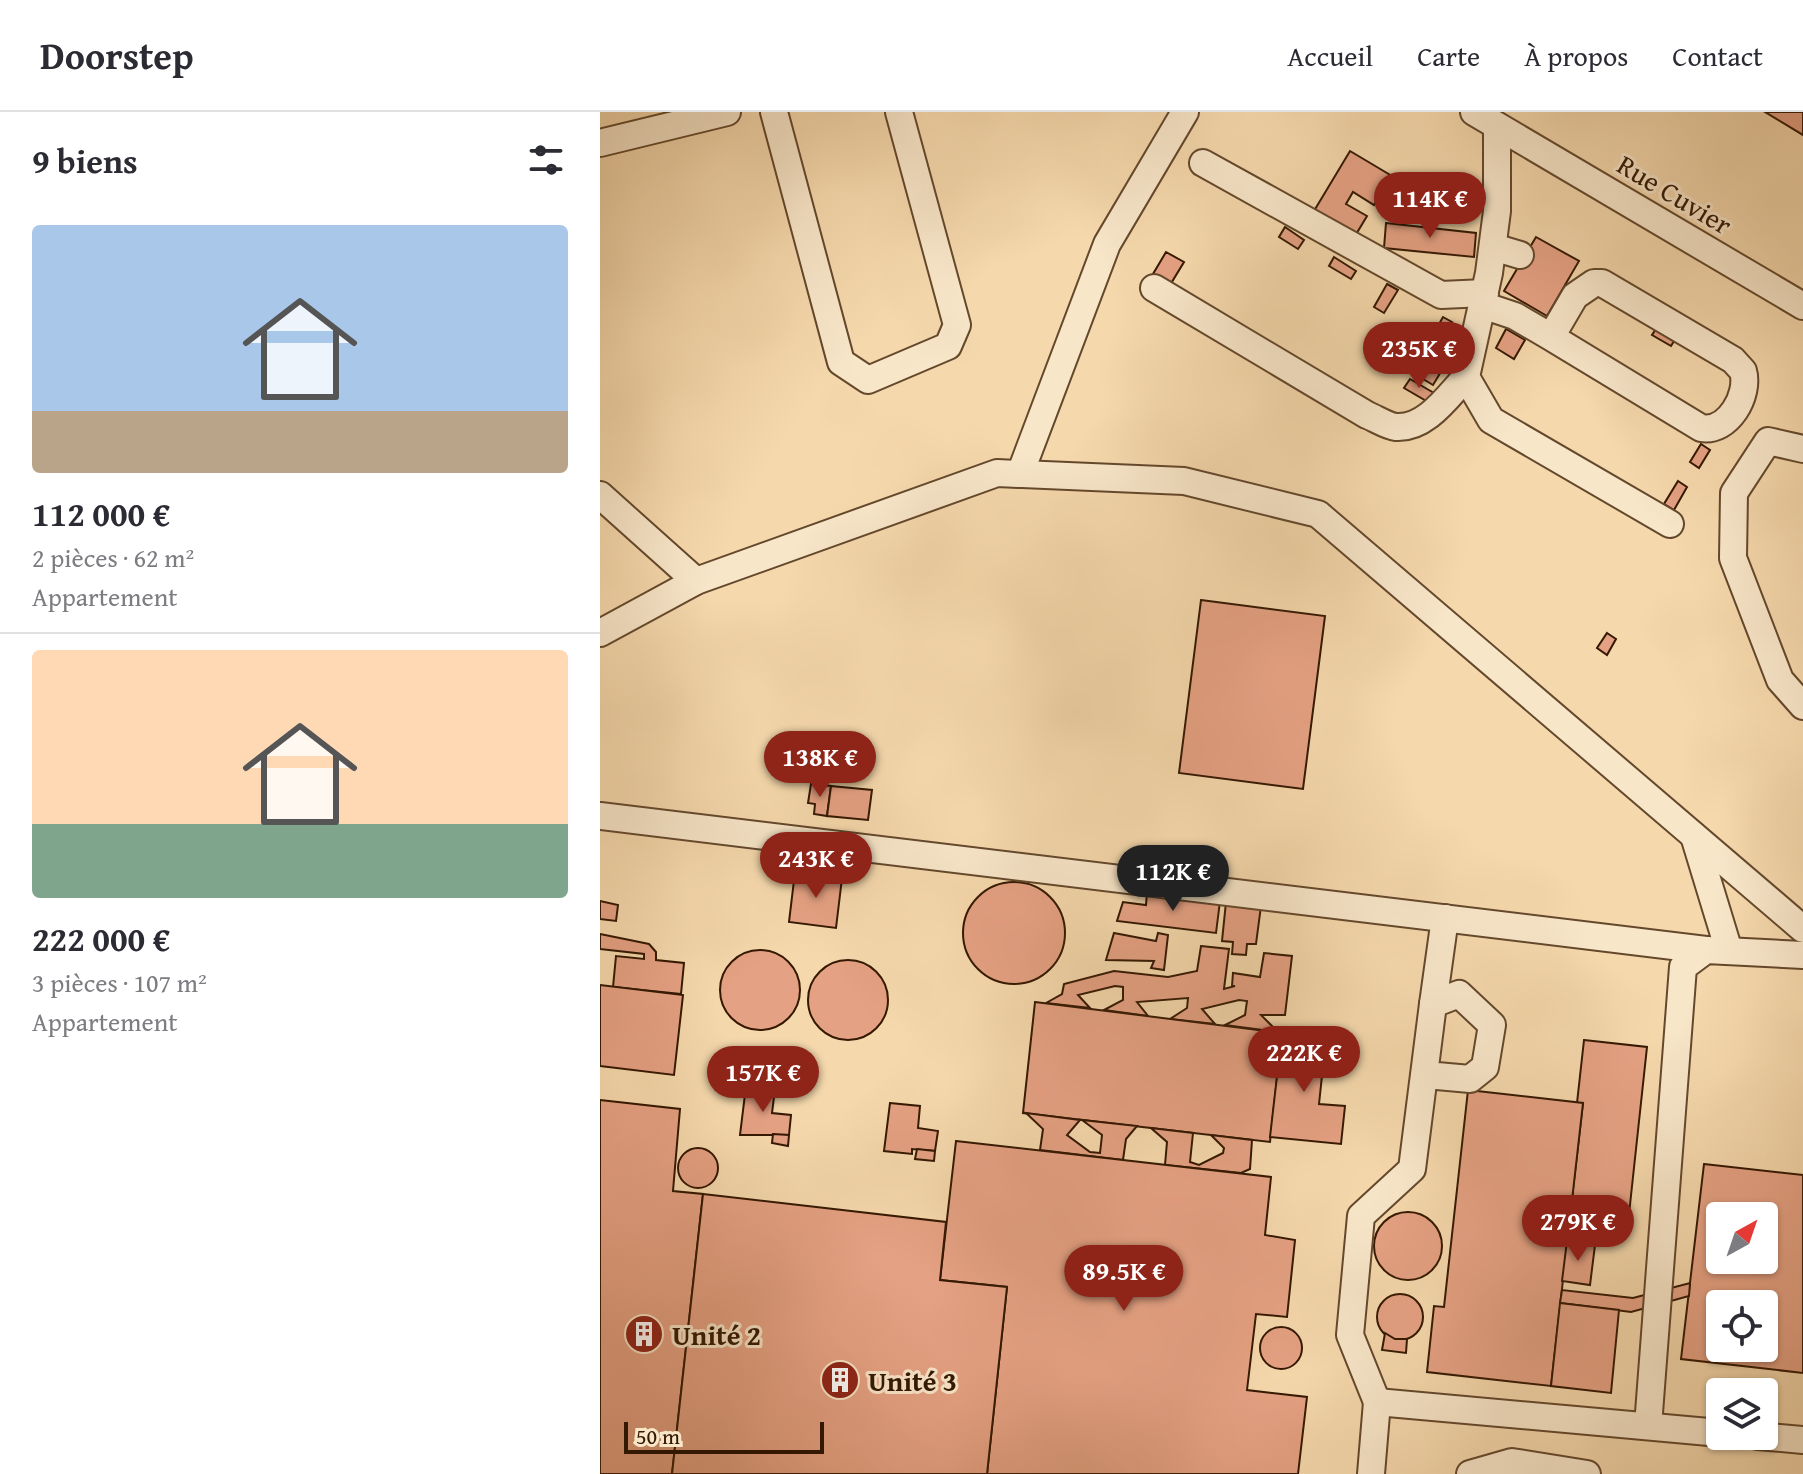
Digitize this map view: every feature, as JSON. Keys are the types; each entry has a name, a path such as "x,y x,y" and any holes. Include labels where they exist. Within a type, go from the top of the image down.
{"street":[{"path":"600,143 727,112"},
{"path":"774,112 841,362 868,380 948,346 957,325 899,112"},
{"path":"1020,474 1107,244 1185,112"},
{"name":"Rue Cuvier","path":"1474,112 1803,306"},
{"path":"1154,288 1367,415 1396,427 1416,422 1434,412 1466,377 1493,247 1497,211 1497,126"},
{"path":"1203,163 1441,295 1484,299 1701,428 1713,430 1721,426 1745,389 1743,371 1733,360 1602,283 1594,283 1575,296 1551,337"},
{"path":"1493,247 1520,255"},
{"path":"1466,377 1491,420 1670,524"},
{"path":"1803,449 1768,441 1734,493 1733,558 1780,680 1803,706"},
{"path":"600,633 696,581 997,473 1184,481 1318,514 1803,929"},
{"path":"600,495 696,581"},
{"path":"600,816 1718,950 1803,955"},
{"path":"1694,836 1718,950"},
{"path":"1371,1474 1377,1402 1350,1335 1361,1216 1412,1169 1445,918"},
{"path":"1648,1426 1683,967 1718,950"},
{"path":"1426,1075 1470,1079 1485,1067 1492,1025 1459,994 1433,1004"},
{"path":"1377,1402 1706,1432"},
{"path":"1778,1438 1803,1440"},
{"path":"1470,1474 1512,1462 1587,1474"}],"building":[{"path":"1765,112 1803,112 1803,135"},
{"path":"1350,151 1392,176 1374,205 1353,192 1346,204 1367,216 1355,236 1314,211"},
{"path":"1386,223 1476,233 1474,257 1384,248"},
{"path":"1285,227 1304,240 1298,249 1279,237"},
{"path":"1536,237 1579,261 1547,316 1504,291"},
{"path":"1166,252 1184,262 1170,285 1153,274"},
{"path":"1334,257 1356,271 1351,279 1329,266"},
{"path":"1387,284 1398,290 1384,313 1374,307"},
{"path":"1443,317 1452,322 1442,338 1434,333"},
{"path":"1658,326 1676,338 1671,346 1652,335"},
{"path":"1506,329 1525,340 1514,359 1496,348"},
{"path":"1430,356 1445,365 1433,385 1418,376"},
{"path":"1410,379 1434,393 1428,402 1404,388"},
{"path":"1701,444 1710,450 1699,468 1690,462"},
{"path":"1678,481 1687,487 1674,510 1664,504"},
{"path":"1201,600 1325,616 1303,789 1179,773"},
{"path":"1607,633 1616,639 1607,655 1597,648"},
{"path":"811,784 831,786 827,816 814,814 815,804 808,803"},
{"path":"831,786 872,790 868,820 827,816"},
{"path":"795,872 842,878 836,928 789,922"},
{"path":"1014,882 1033,886 1050,897 1061,914 1065,933 1061,952 1050,969 1033,980 1014,984 995,980 978,969 967,952 963,933 967,914 978,897 995,886"},
{"path":"1147,892 1220,901 1216,933 1117,921 1123,902 1146,905"},
{"path":"600,901 618,905 616,921 600,919"},
{"path":"1226,902 1261,906 1256,944 1247,944 1246,955 1232,954 1233,942 1222,941"},
{"path":"1114,933 1156,941 1158,933 1168,935 1164,970 1151,968 1154,961 1106,960"},
{"path":"600,934 649,944 656,952 656,960 684,963 681,994 613,987 616,956 644,959 644,954 600,949"},
{"path":"1201,946 1229,949 1224,989 1235,986 1232,986 1233,973 1260,977 1264,953 1292,956 1285,1015 1261,1015 1278,1032 1225,1025 1245,1015 1247,1001 1239,1000 1202,1009 1215,1024 1170,1019 1187,1008 1188,998 1137,1002 1148,1016 1104,1010 1123,1000 1123,987 1115,986 1078,995 1090,1008 1046,1003 1062,994 1064,984 1114,971 1168,977 1197,971"},
{"path":"760,950 775,953 788,962 797,975 800,990 797,1005 788,1018 775,1027 760,1030 745,1027 732,1018 723,1005 720,990 723,975 732,962 745,953"},
{"path":"840,960 856,960 877,971 888,992 888,1008 877,1029 856,1040 840,1040 826,1034 814,1022 808,1008 808,992 814,978 826,966"},
{"path":"600,985 683,995 674,1075 600,1066"},
{"path":"1035,1002 1282,1033 1270,1142 1023,1113"},
{"path":"1282,1033 1326,1038 1319,1104 1345,1106 1341,1144 1270,1137"},
{"path":"1584,1040 1647,1047 1629,1214 1571,1207 1583,1103 1577,1103"},
{"path":"746,1086 775,1089 772,1113 791,1115 789,1135 740,1135"},
{"path":"1468,1090 1583,1103 1551,1386 1427,1372 1434,1306 1444,1307"},
{"name":"Unité 2","path":"600,1100 680,1109 673,1191 703,1194 672,1474 600,1474"},
{"path":"890,1103 920,1106 918,1128 938,1131 935,1151 912,1149 912,1154 884,1151"},
{"path":"1026,1113 1080,1120 1067,1135 1090,1152 1100,1153 1102,1135 1082,1120 1137,1126 1126,1139 1123,1160 1040,1150 1043,1129"},
{"path":"1151,1128 1193,1133 1190,1162 1199,1165 1223,1153 1224,1148 1211,1135 1252,1140 1250,1169 1241,1173 1165,1165 1167,1142"},
{"path":"773,1134 789,1135 788,1146 772,1143"},
{"path":"956,1141 1271,1177 1265,1235 1295,1240 1287,1317 1256,1314 1247,1390 1307,1397 1298,1474 987,1474 1007,1287 940,1280"},
{"path":"698,1148 712,1154 718,1168 712,1182 698,1188 684,1182 678,1168 684,1154"},
{"path":"917,1149 935,1151 934,1161 915,1159"},
{"path":"1704,1164 1803,1175 1803,1373 1707,1362 1778,1362 1778,1290 1706,1290 1706,1362 1681,1359"},
{"name":"Unité 3","path":"703,1194 946,1222 940,1280 1007,1287 987,1474 672,1474"},
{"path":"1408,1212 1432,1222 1442,1246 1432,1270 1408,1280 1384,1270 1374,1246 1384,1222"},
{"path":"1567,1241 1595,1245 1590,1285 1562,1281"},
{"path":"1690,1283 1689,1296 1631,1312 1560,1303 1562,1290 1633,1298"},
{"path":"1400,1294 1416,1301 1423,1317 1416,1333 1400,1340 1384,1333 1377,1317 1384,1301"},
{"path":"1560,1303 1619,1310 1611,1393 1551,1386"},
{"path":"1281,1327 1296,1333 1302,1348 1296,1363 1281,1369 1266,1363 1260,1348 1266,1333"},
{"path":"1385,1333 1395,1339 1407,1339 1406,1353 1382,1350"}],"place":[{"name":"Unité 2","path":"644,1334"},
{"name":"Unité 3","path":"840,1380"}]}
